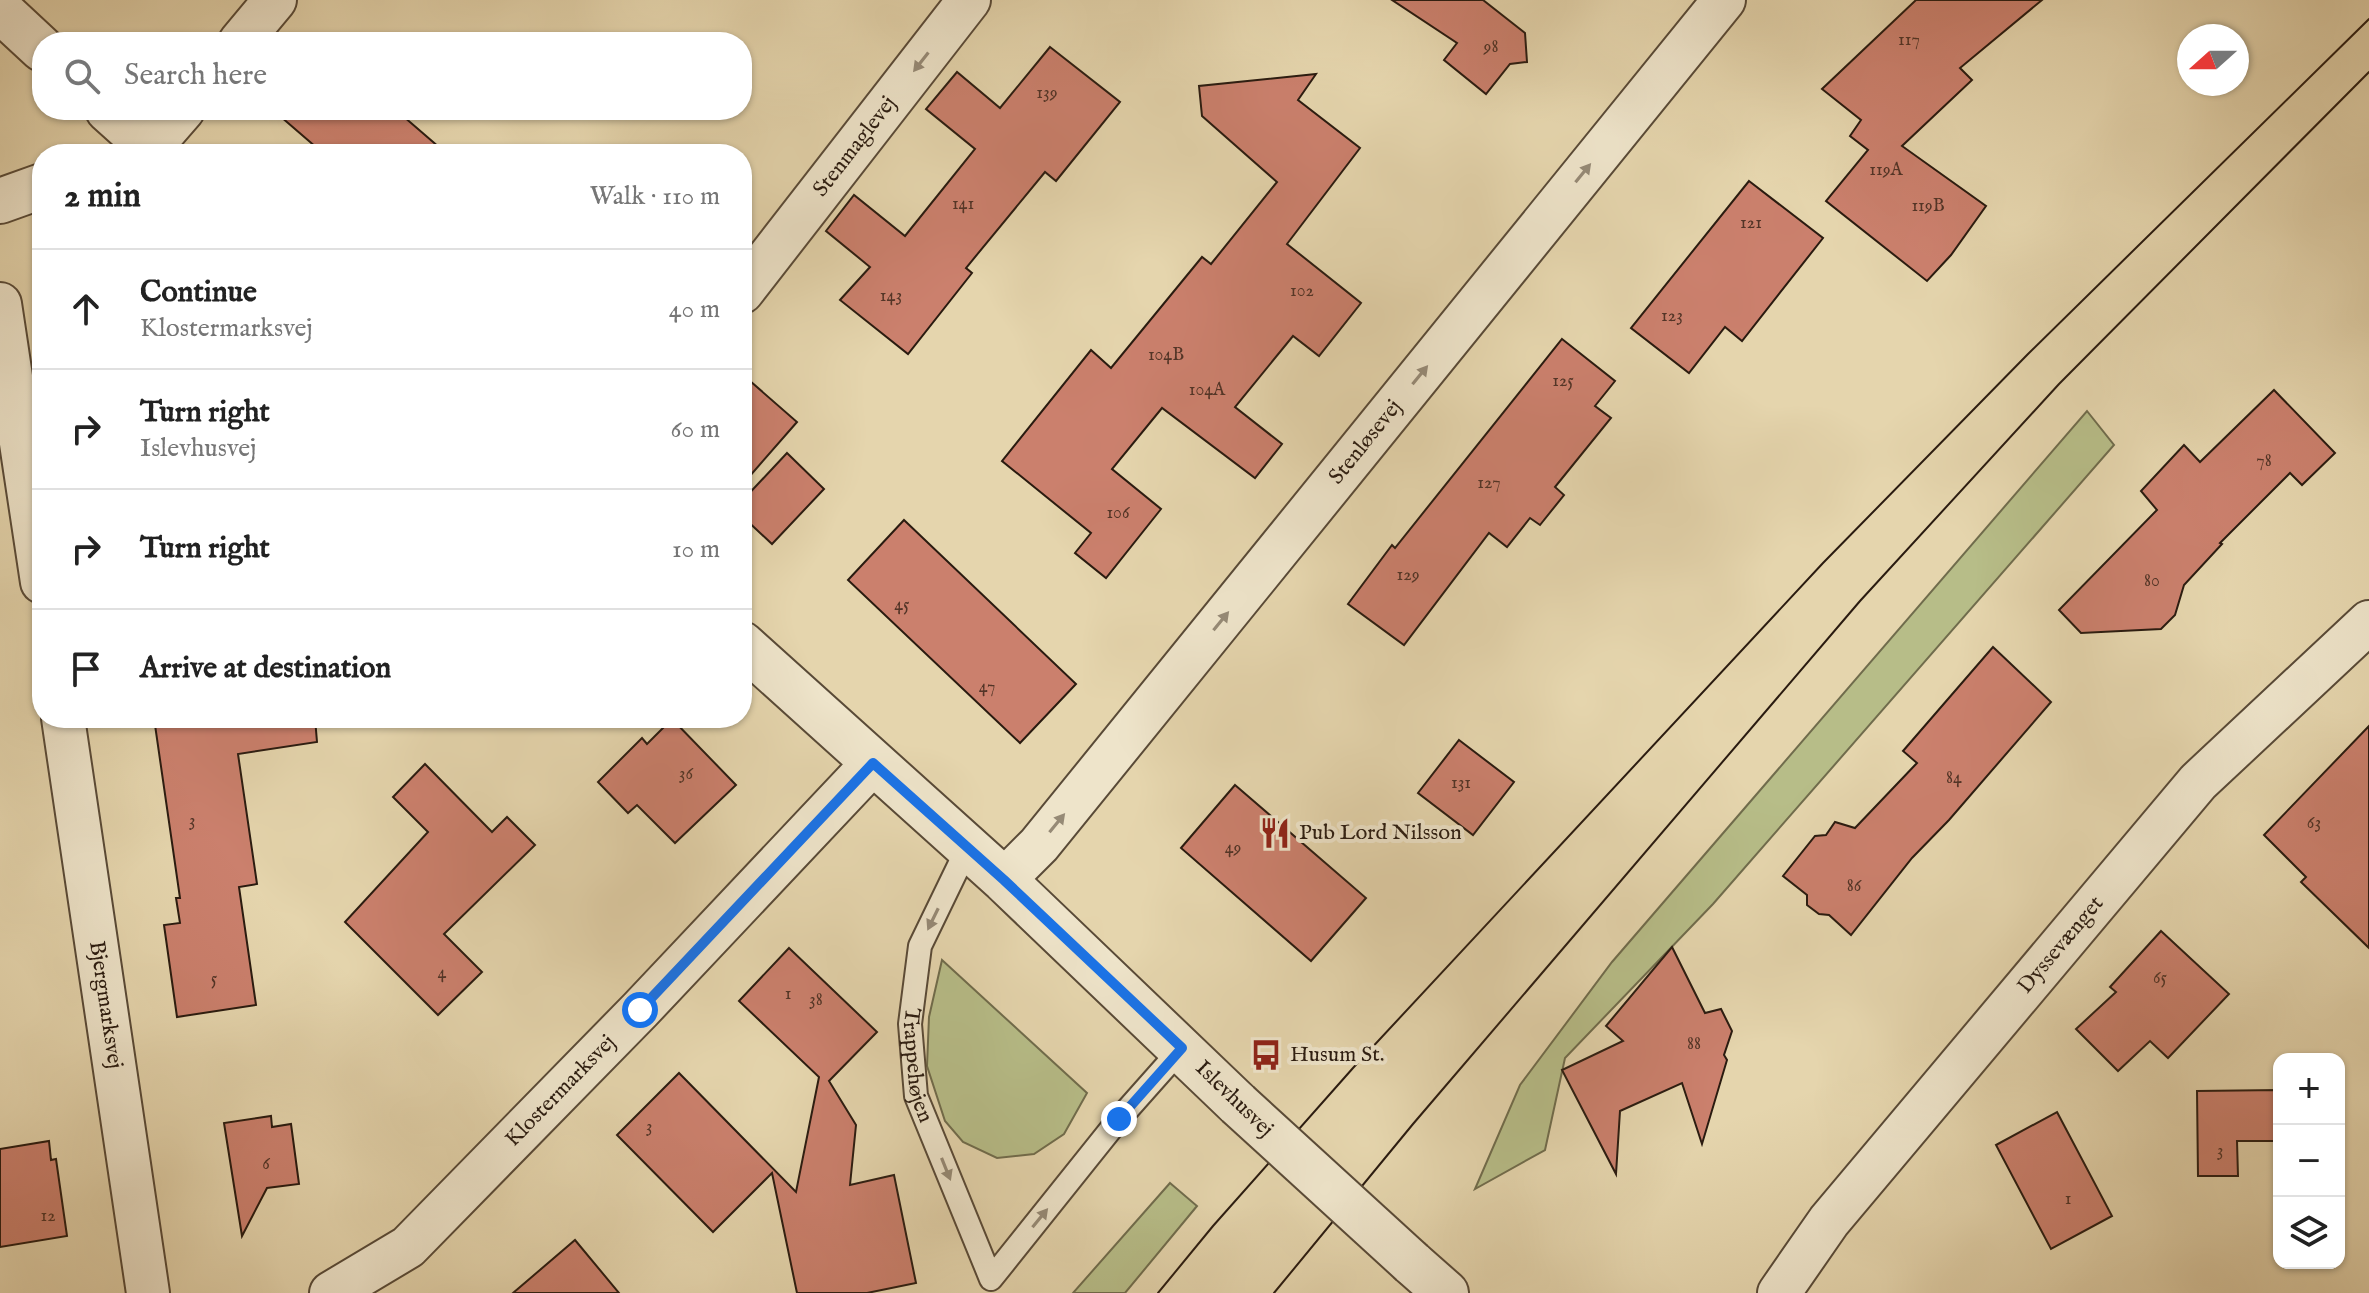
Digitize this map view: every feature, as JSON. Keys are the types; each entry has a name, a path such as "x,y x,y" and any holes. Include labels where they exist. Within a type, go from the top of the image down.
{"street":[{"path":"248,32 275,0"},
{"name":"Stenmaglevej","path":"752,279 969,0"},
{"name":"Stenløsevej","path":"1004,880 1049,833 1724,0"},
{"path":"0,10 32,40"},
{"path":"117,120 140,144"},
{"path":"154,144 174,120"},
{"path":"0,201 32,190"},
{"path":"0,304 32,516"},
{"name":"Dyssevænget","path":"1779,1293 1829,1221 2198,782 2369,622"},
{"name":"Islevhusvej","path":"752,653 1004,880 1238,1104 1446,1293"},
{"name":"Bjergmarksvej","path":"64,728 148,1293"},
{"name":"Klostermarksvej","path":"331,1293 408,1247 640,1010 873,763"}],"lane":[{"name":"Trappehøjen","path":"967,849 920,946 910,1024 916,1096 991,1279 1119,1119 1182,1048"}],"green space":[{"path":"2087,411 2114,445 1713,904 1565,1058 1545,1150 1475,1189 1520,1085 1612,962"},
{"path":"942,960 1087,1093 1064,1134 1034,1154 997,1158 963,1142 945,1121 927,1066 929,1017"},
{"path":"1170,1183 1197,1206 1125,1293 1073,1293"}],"building":[{"path":"1392,0 1483,0 1525,33 1527,62 1510,64 1486,94 1444,60 1457,43"},
{"path":"1916,0 2042,0 1960,68 1972,80 1902,146 1986,206 1951,255 1927,281 1826,201 1868,150 1850,136 1861,120 1822,89"},
{"path":"1050,47 1120,102 1056,181 1045,172 966,268 972,273 908,354 840,300 870,267 826,231 854,195 905,236 975,149 926,109 957,72 1000,108"},
{"path":"1316,74 1298,100 1360,148 1287,244 1361,303 1319,356 1293,336 1235,407 1282,444 1255,478 1162,408 1112,469 1161,509 1106,578 1075,553 1091,533 1002,461 1091,350 1111,368 1202,257 1211,264 1277,182 1202,116 1199,86"},
{"path":"285,120 408,120 435,144 312,144"},
{"path":"1749,181 1823,238 1742,341 1725,327 1689,373 1631,328"},
{"path":"1562,339 1615,381 1595,406 1611,418 1555,487 1564,495 1540,525 1530,518 1507,547 1489,533 1404,645 1348,604 1392,545 1395,548"},
{"path":"752,383 797,422 752,474"},
{"path":"2274,390 2335,453 2302,485 2290,473 2220,543 2184,585 2175,615 2161,629 2081,633 2059,610 2157,510 2141,491 2184,445 2200,462"},
{"path":"787,453 824,489 772,544 752,525 752,490"},
{"path":"904,520 1076,684 1020,743 848,580"},
{"path":"1993,647 2051,702 1912,858 1851,935 1829,915 1819,914 1807,905 1807,895 1783,876 1815,836 1826,835 1835,822 1855,828 1917,763 1903,751"},
{"path":"2369,726 2369,948 2301,882 2306,877 2264,835"},
{"path":"155,728 316,728 317,742 238,754 257,884 239,887 256,1005 177,1017 164,925 180,923 176,898 180,898"},
{"path":"663,728 681,728 736,785 675,843 637,805 628,813 598,782 642,738 647,744"},
{"path":"1459,740 1514,782 1473,835 1418,793"},
{"path":"425,764 492,832 507,817 535,845 444,934 482,972 438,1015 345,922 428,832 393,797"},
{"path":"1235,785 1366,898 1311,961 1181,848"},
{"path":"2161,931 2229,994 2168,1058 2150,1041 2118,1071 2076,1029 2116,992 2110,987"},
{"path":"1672,947 1705,1013 1721,1009 1732,1031 1724,1055 1727,1060 1702,1144 1682,1083 1620,1111 1616,1174 1562,1070 1623,1041 1606,1026"},
{"path":"789,948 877,1032 829,1081 856,1125 850,1185 894,1175 916,1283 867,1293 797,1293 772,1173 713,1232 617,1135 679,1073 796,1192 819,1077 739,1001"},
{"path":"2273,1090 2273,1141 2237,1141 2238,1176 2198,1176 2197,1091"},
{"path":"2057,1112 2112,1216 2051,1249 1996,1145"},
{"path":"271,1116 272,1127 291,1124 299,1184 267,1188 242,1236 224,1123"},
{"path":"49,1141 51,1160 56,1159 67,1236 0,1247 0,1149"},
{"path":"575,1240 619,1293 513,1293"}],"tram line":[{"path":"1158,1293 1353,1068 1823,563 2028,354 2369,19"},
{"path":"1274,1293 1413,1124 1860,601 2059,384 2369,72"}],"place":[{"name":"Pub Lord Nilsson","path":"1275,833"},
{"name":"Husum St.","path":"1266,1055"}],"route":[{"path":"640,1010 873,763 1004,880 1182,1048 1119,1119"}]}
